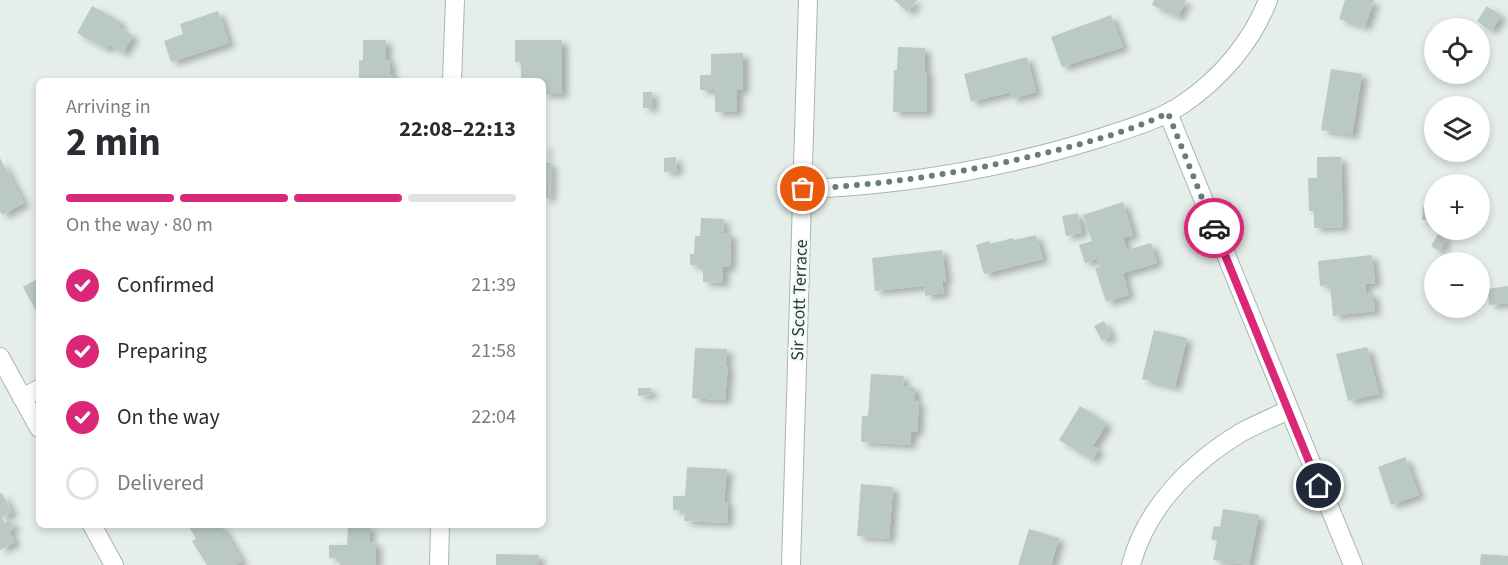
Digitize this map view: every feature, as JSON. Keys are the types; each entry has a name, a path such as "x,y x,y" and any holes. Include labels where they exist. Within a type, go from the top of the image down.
{"street":[{"path":"452,78 454,0"},
{"name":"Sir Scott Terrace","path":"791,565 808,0"},
{"path":"803,189 909,181 980,168 1075,146 1146,123 1168,113 1203,90 1222,72 1243,46 1268,0"},
{"path":"1168,113 1353,565"},
{"path":"0,357 36,423"},
{"path":"22,398 36,391"},
{"path":"1131,565 1148,525 1166,496 1190,470 1244,431 1289,410"},
{"path":"94,528 114,565"},
{"path":"439,565 440,528"}],"building":[{"path":"894,0 917,0 908,12"},
{"path":"1154,0 1186,0 1178,17 1152,5"},
{"path":"1345,0 1374,0 1365,27 1339,19"},
{"path":"92,6 121,22 118,27 133,36 123,53 109,45 106,49 77,33"},
{"path":"1487,6 1501,16 1491,31 1490,18 1479,18"},
{"path":"218,11 229,43 171,62 164,41 183,34 180,24"},
{"path":"1111,15 1123,47 1062,67 1051,37"},
{"path":"363,40 386,40 386,60 390,60 390,74 393,74 393,78 359,78 359,61 363,60"},
{"path":"515,40 562,40 562,94 546,94 546,78 521,78 521,62 515,62"},
{"path":"898,47 925,48 927,112 893,112 894,70 897,70"},
{"path":"743,53 743,90 737,90 737,112 715,112 715,90 700,90 700,75 711,75 711,54"},
{"path":"1027,57 1036,92 1012,99 1011,92 971,102 964,74"},
{"path":"1331,69 1362,74 1352,135 1321,130"},
{"path":"643,92 652,92 652,108 643,108"},
{"path":"676,157 677,171 664,172 664,158"},
{"path":"1317,157 1341,157 1343,227 1314,228 1314,211 1309,211 1308,178 1317,178"},
{"path":"0,158 24,203 2,215 0,211"},
{"path":"546,163 551,163 550,198 546,198"},
{"path":"1123,202 1133,235 1123,238 1127,250 1151,243 1157,263 1123,273 1129,295 1106,302 1095,268 1100,267 1097,259 1085,263 1079,245 1092,241 1083,215"},
{"path":"1078,213 1082,233 1066,236 1062,216"},
{"path":"701,218 724,219 723,233 731,234 730,267 723,267 723,283 703,282 703,266 690,265 690,254 694,254 695,236 700,236"},
{"path":"1036,235 1043,259 984,274 976,245 989,241 990,244"},
{"path":"1434,240 1445,240 1439,251 1431,246"},
{"path":"942,250 946,281 942,282 944,293 925,296 924,286 875,291 872,258"},
{"path":"1372,255 1375,283 1365,284 1366,294 1373,293 1375,311 1333,316 1330,285 1320,286 1318,261"},
{"path":"36,280 36,311 23,287"},
{"path":"1508,286 1508,303 1490,305 1490,289"},
{"path":"1104,321 1111,336 1102,341 1094,326"},
{"path":"1154,330 1187,338 1175,387 1142,379"},
{"path":"1367,347 1379,394 1348,401 1336,354"},
{"path":"695,348 727,349 725,400 692,398"},
{"path":"871,374 904,376 903,386 915,387 915,401 919,402 917,432 911,432 910,445 861,442 862,416 868,416"},
{"path":"638,388 651,388 651,395 638,396"},
{"path":"1080,406 1107,423 1093,446 1099,449 1092,460 1059,440"},
{"path":"1405,457 1419,495 1391,505 1378,467"},
{"path":"687,467 727,469 724,502 728,502 727,523 684,521 685,510 673,510 673,496 685,496"},
{"path":"861,484 893,487 889,539 857,536"},
{"path":"2,493 12,512 2,518 5,523 10,520 14,528 9,531 15,542 0,550 0,494"},
{"path":"1223,509 1259,515 1249,565 1213,560 1217,541 1211,539 1214,526 1220,527"},
{"path":"190,528 223,528 242,561 235,565 207,565 192,541 196,539"},
{"path":"348,528 370,528 369,542 376,543 376,565 340,565 340,558 329,558 329,545 347,545"},
{"path":"1029,529 1059,538 1051,565 1018,565"},
{"path":"496,554 539,555 539,565 496,565"},
{"path":"1481,554 1508,556 1508,565 1480,565"}],"way so far":[{"path":"803,189 909,181 980,168 1075,146 1146,123 1168,113 1214,228"}],"route":[{"path":"1214,228 1319,486"}]}
